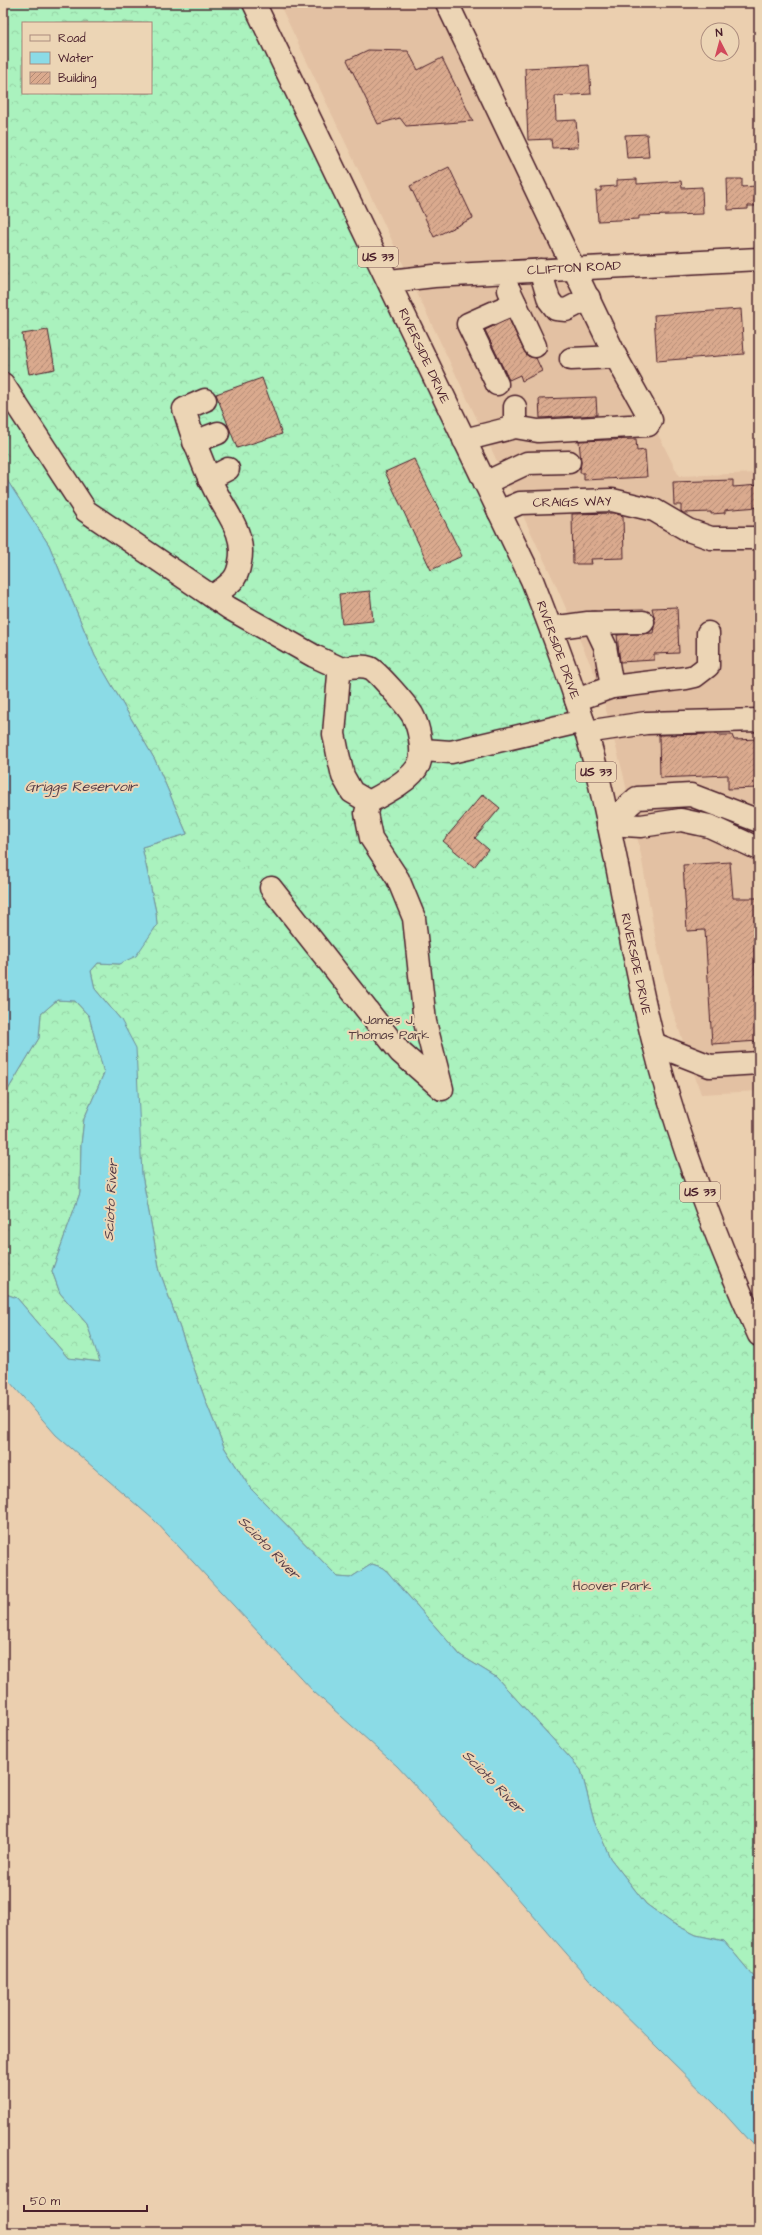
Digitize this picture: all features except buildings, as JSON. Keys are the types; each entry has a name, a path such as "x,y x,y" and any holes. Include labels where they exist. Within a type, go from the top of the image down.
{"main road":[{"name":"RIVERSIDE DRIVE","path":"254,3 390,281 464,440 532,580 551,628 584,727 608,824 654,1044 674,1119 699,1189 759,1335"},
{"path":"447,3 616,357 651,420 648,425 538,430 515,417 464,440"},
{"name":"CLIFTON ROAD","path":"390,281 434,276 759,259"},
{"path":"540,270 549,300 556,309 566,310 589,298"},
{"path":"502,272 535,346"},
{"path":"497,384 468,324 515,303"},
{"path":"571,358 616,357"},
{"path":"3,384 86,511 212,596 314,656 342,668 370,668 382,679 413,716 423,750 419,764 393,789 369,802 366,813 371,838 398,879 414,918 425,1022 442,1089 400,1052 270,888"},
{"path":"205,400 184,409 194,442 219,474 241,540 242,553 239,569 233,581 212,596"},
{"path":"194,442 218,433"},
{"path":"485,483 526,463 568,462"},
{"name":"CRAIGS WAY","path":"499,512 520,503 612,500 654,510 688,530 711,538 759,538"},
{"path":"551,628 594,623 643,622"},
{"path":"594,623 605,646 612,688"},
{"path":"576,700 612,688 695,676 708,666 708,633"},
{"path":"342,668 339,675 334,734 338,754 343,776 352,792 369,802"},
{"path":"423,750 451,752 584,727 646,723 759,720"},
{"path":"608,824 637,798 691,795 759,821"},
{"path":"608,824 640,826 681,820 708,826 759,849"},
{"path":"654,1044 710,1066 759,1063"}],"shaded area":[{"path":"279,3 447,3 574,268 679,476 759,473 759,1091 701,1094 671,1006 655,936 641,855 623,773 599,684 554,581"}],"green space":[{"name":"James J. Thomas Park","path":"3,3 254,3 551,628 654,1044 759,1335 759,1983 724,1941 696,1935 672,1923 646,1904 610,1858 594,1820 581,1770 496,1677 460,1655 384,1568 372,1564 350,1578 338,1577 250,1488 224,1447 206,1402 160,1272 142,1175 121,1020 95,989 91,971 98,963 119,964 157,926 156,912 142,847 187,834 155,760 95,656 49,545 3,474"},
{"path":"57,1000 75,1001 89,1016 104,1073 84,1119 81,1145 80,1193 52,1271 60,1293 87,1324 101,1362 68,1358 17,1298 3,1293 3,1098 39,1038 41,1014"}],"water":[{"path":"3,474 49,545 95,656 155,760 187,834 142,847 156,912 157,925 136,956 119,964 98,963 91,971 95,989 121,1020 136,1048 142,1175 160,1272 206,1402 224,1447 250,1488 338,1577 350,1578 372,1564 384,1568 460,1655 496,1677 581,1770 594,1820 610,1858 646,1904 672,1923 696,1935 724,1941 759,1983 759,2152 723,2112 595,1986 495,1872 397,1766 314,1692 154,1520 56,1435 3,1374 3,1293 17,1298 68,1358 100,1362 87,1324 60,1293 52,1271 80,1193 81,1145 84,1119 104,1073 89,1016 75,1001 57,1000 41,1014 39,1038 3,1098"}],"water label":[{"name":"Griggs Reservoir","path":"81,787"},
{"name":"Scioto River","path":"111,1200"},
{"name":"Scioto River","path":"269,1548"},
{"name":"Scioto River","path":"493,1782"}],"park label":[{"name":"Hoover Park","path":"612,1586"}]}
